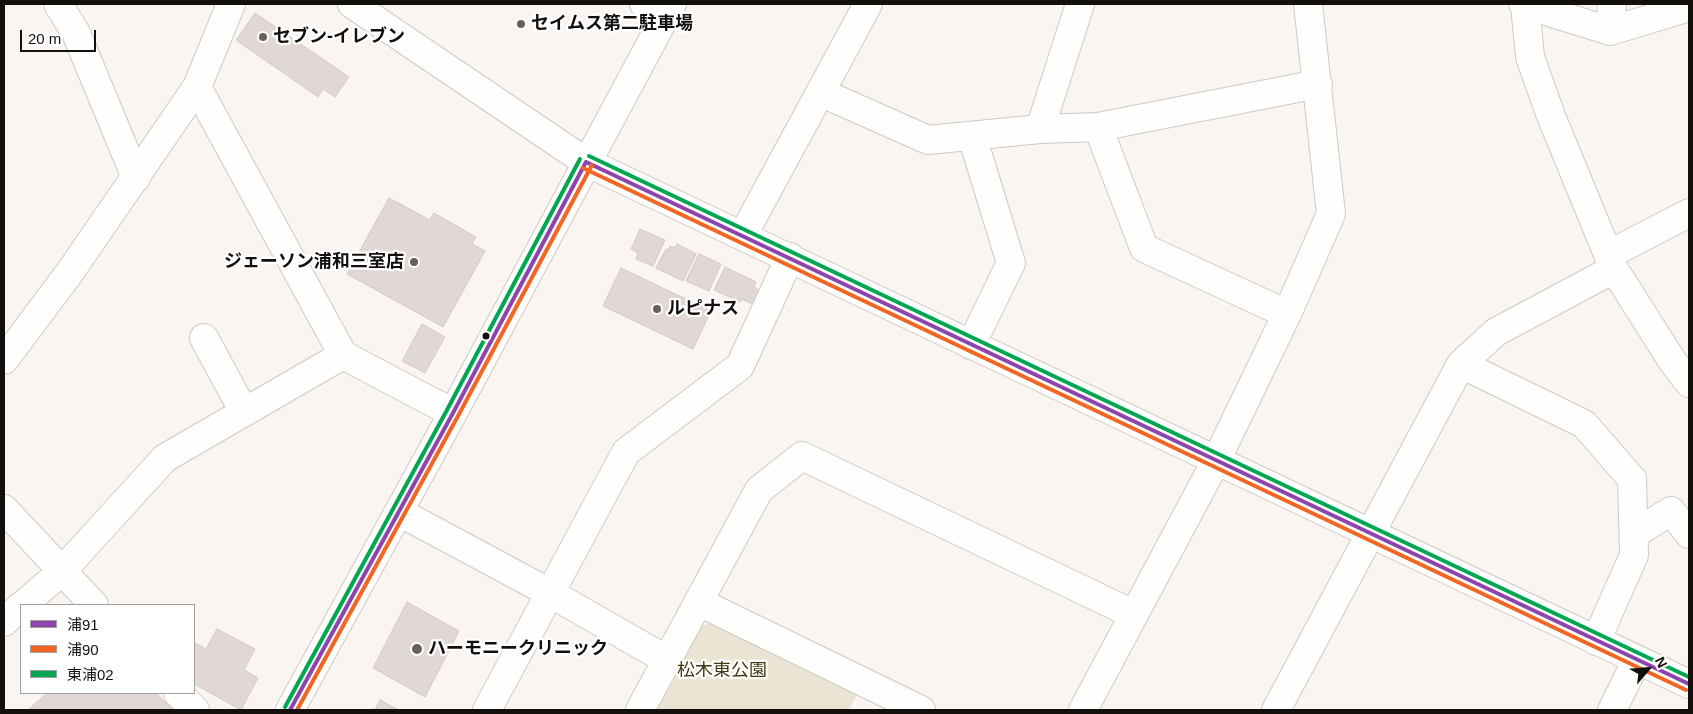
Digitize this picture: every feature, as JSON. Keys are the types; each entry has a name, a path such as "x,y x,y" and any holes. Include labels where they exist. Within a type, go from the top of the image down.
{"street":[{"path":"58,4 76,33 136,178"},
{"path":"4,360 70,272 197,87 231,4"},
{"path":"352,4 586,162 1689,684"},
{"path":"743,235 868,4"},
{"path":"1040,129 1080,4"},
{"path":"1083,710 1216,461 1331,214 1308,4"},
{"path":"1689,7 1610,31 1524,4 1530,57 1551,116 1611,262 1673,362 1689,383"},
{"path":"1610,31 1612,4"},
{"path":"290,710 453,413 586,162 660,8"},
{"path":"822,92 928,140 1040,129 1098,127 1318,84"},
{"path":"197,87 343,355 453,413"},
{"path":"1098,127 1144,248 1286,314"},
{"path":"971,345 1011,263 972,136"},
{"path":"1276,710 1461,364 1496,332 1689,213"},
{"path":"487,710 626,452 740,366 790,257"},
{"path":"204,338 244,412"},
{"path":"24,604 61,572 165,458 343,355"},
{"path":"1461,364 1584,424 1632,479 1634,555 1596,641"},
{"path":"640,710 759,490 802,456 1133,614"},
{"path":"4,509 93,604"},
{"path":"1634,534 1671,511 1689,534"},
{"path":"399,512 550,593 667,660"},
{"path":"699,602 922,710"},
{"path":"4,622 20,608"},
{"path":"1612,710 1637,660"},
{"path":"179,694 195,710"}],"green space":[{"name":"松木東公園","path":"713,623 857,695 849,710 654,710 699,627"}],"building":[{"path":"255,13 349,77 335,97 323,89 318,97 236,40"},
{"path":"389,198 430,220 434,213 476,237 472,244 485,251 443,327 347,274"},
{"path":"640,229 665,240 653,266 636,259 638,253 631,249"},
{"path":"677,244 696,254 683,281 656,268 666,249 668,250 670,246 675,248"},
{"path":"699,254 721,264 709,291 686,281"},
{"path":"725,267 756,282 754,286 759,291 753,304 741,299 740,302 714,290"},
{"name":"ルピナス","path":"621,268 711,311 693,349 603,306"},
{"path":"422,324 445,337 425,373 402,361"},
{"path":"407,602 459,631 425,697 373,668"},
{"path":"217,629 255,649 244,670 258,678 241,710 195,685 195,643 206,649"},
{"path":"46,694 157,694 173,710 28,710"},
{"path":"380,700 399,710 375,710"}],"transit line":[{"name":"東浦02","path":"589,156 1689,677"},
{"name":"東浦02","path":"285,707 447,410 580,159"},
{"name":"浦91","path":"586,162 1689,684"},
{"name":"浦91","path":"290,710 453,413 586,162"},
{"name":"浦90","path":"297,710 458,416 592,165"},
{"name":"浦90","path":"583,168 1686,690"}],"place":[{"name":"セイムス第二駐車場","path":"521,24"},
{"name":"セブン-イレブン","path":"263,37"},
{"name":"ジェーソン浦和三室店","path":"414,262"},
{"name":"ルピナス","path":"657,309"},
{"name":"ハーモニークリニック","path":"417,649"}]}
